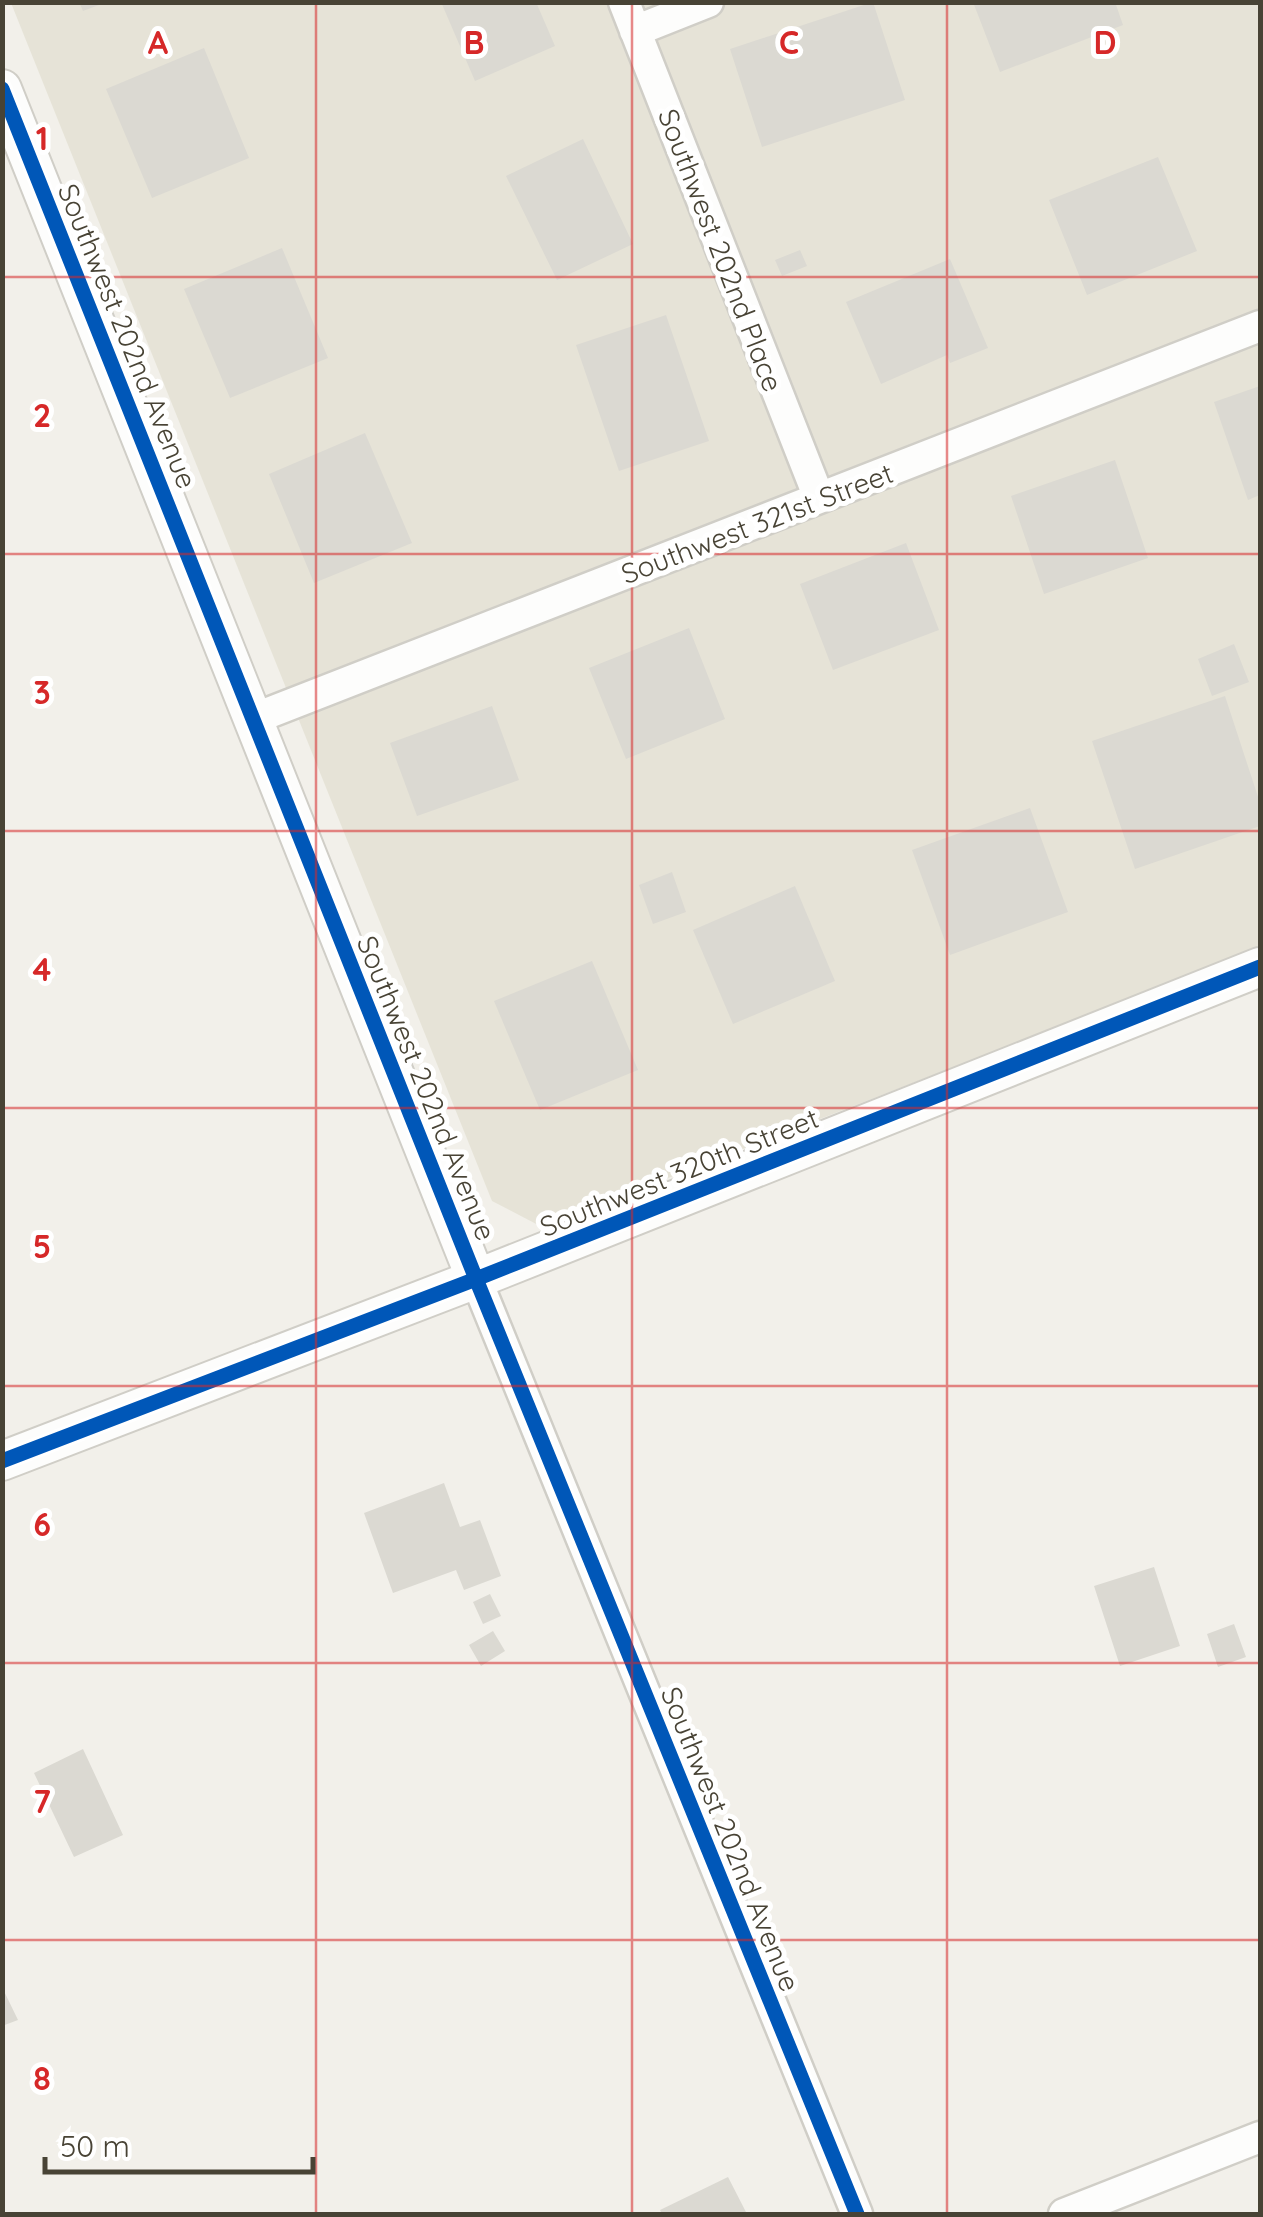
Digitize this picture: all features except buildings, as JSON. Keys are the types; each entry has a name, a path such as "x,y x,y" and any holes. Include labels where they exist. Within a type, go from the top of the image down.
{"street":[{"name":"Southwest 202nd Place","path":"624,2 819,498"},
{"path":"635,31 708,2"},
{"name":"Southwest 202nd Avenue","path":"2,90 476,1279 857,2214"},
{"name":"Southwest 321st Street","path":"254,719 1260,326"},
{"name":"Southwest 320th Street","path":"2,1461 476,1279 1260,968"},
{"path":"1064,2214 1260,2137"}],"shaded area":[{"path":"11,3 1260,3 1260,948 542,1227 492,1201"}],"cycle path":[{"path":"2,89 476,1279 857,2214"},
{"path":"2,1461 476,1279 1260,967"}]}
